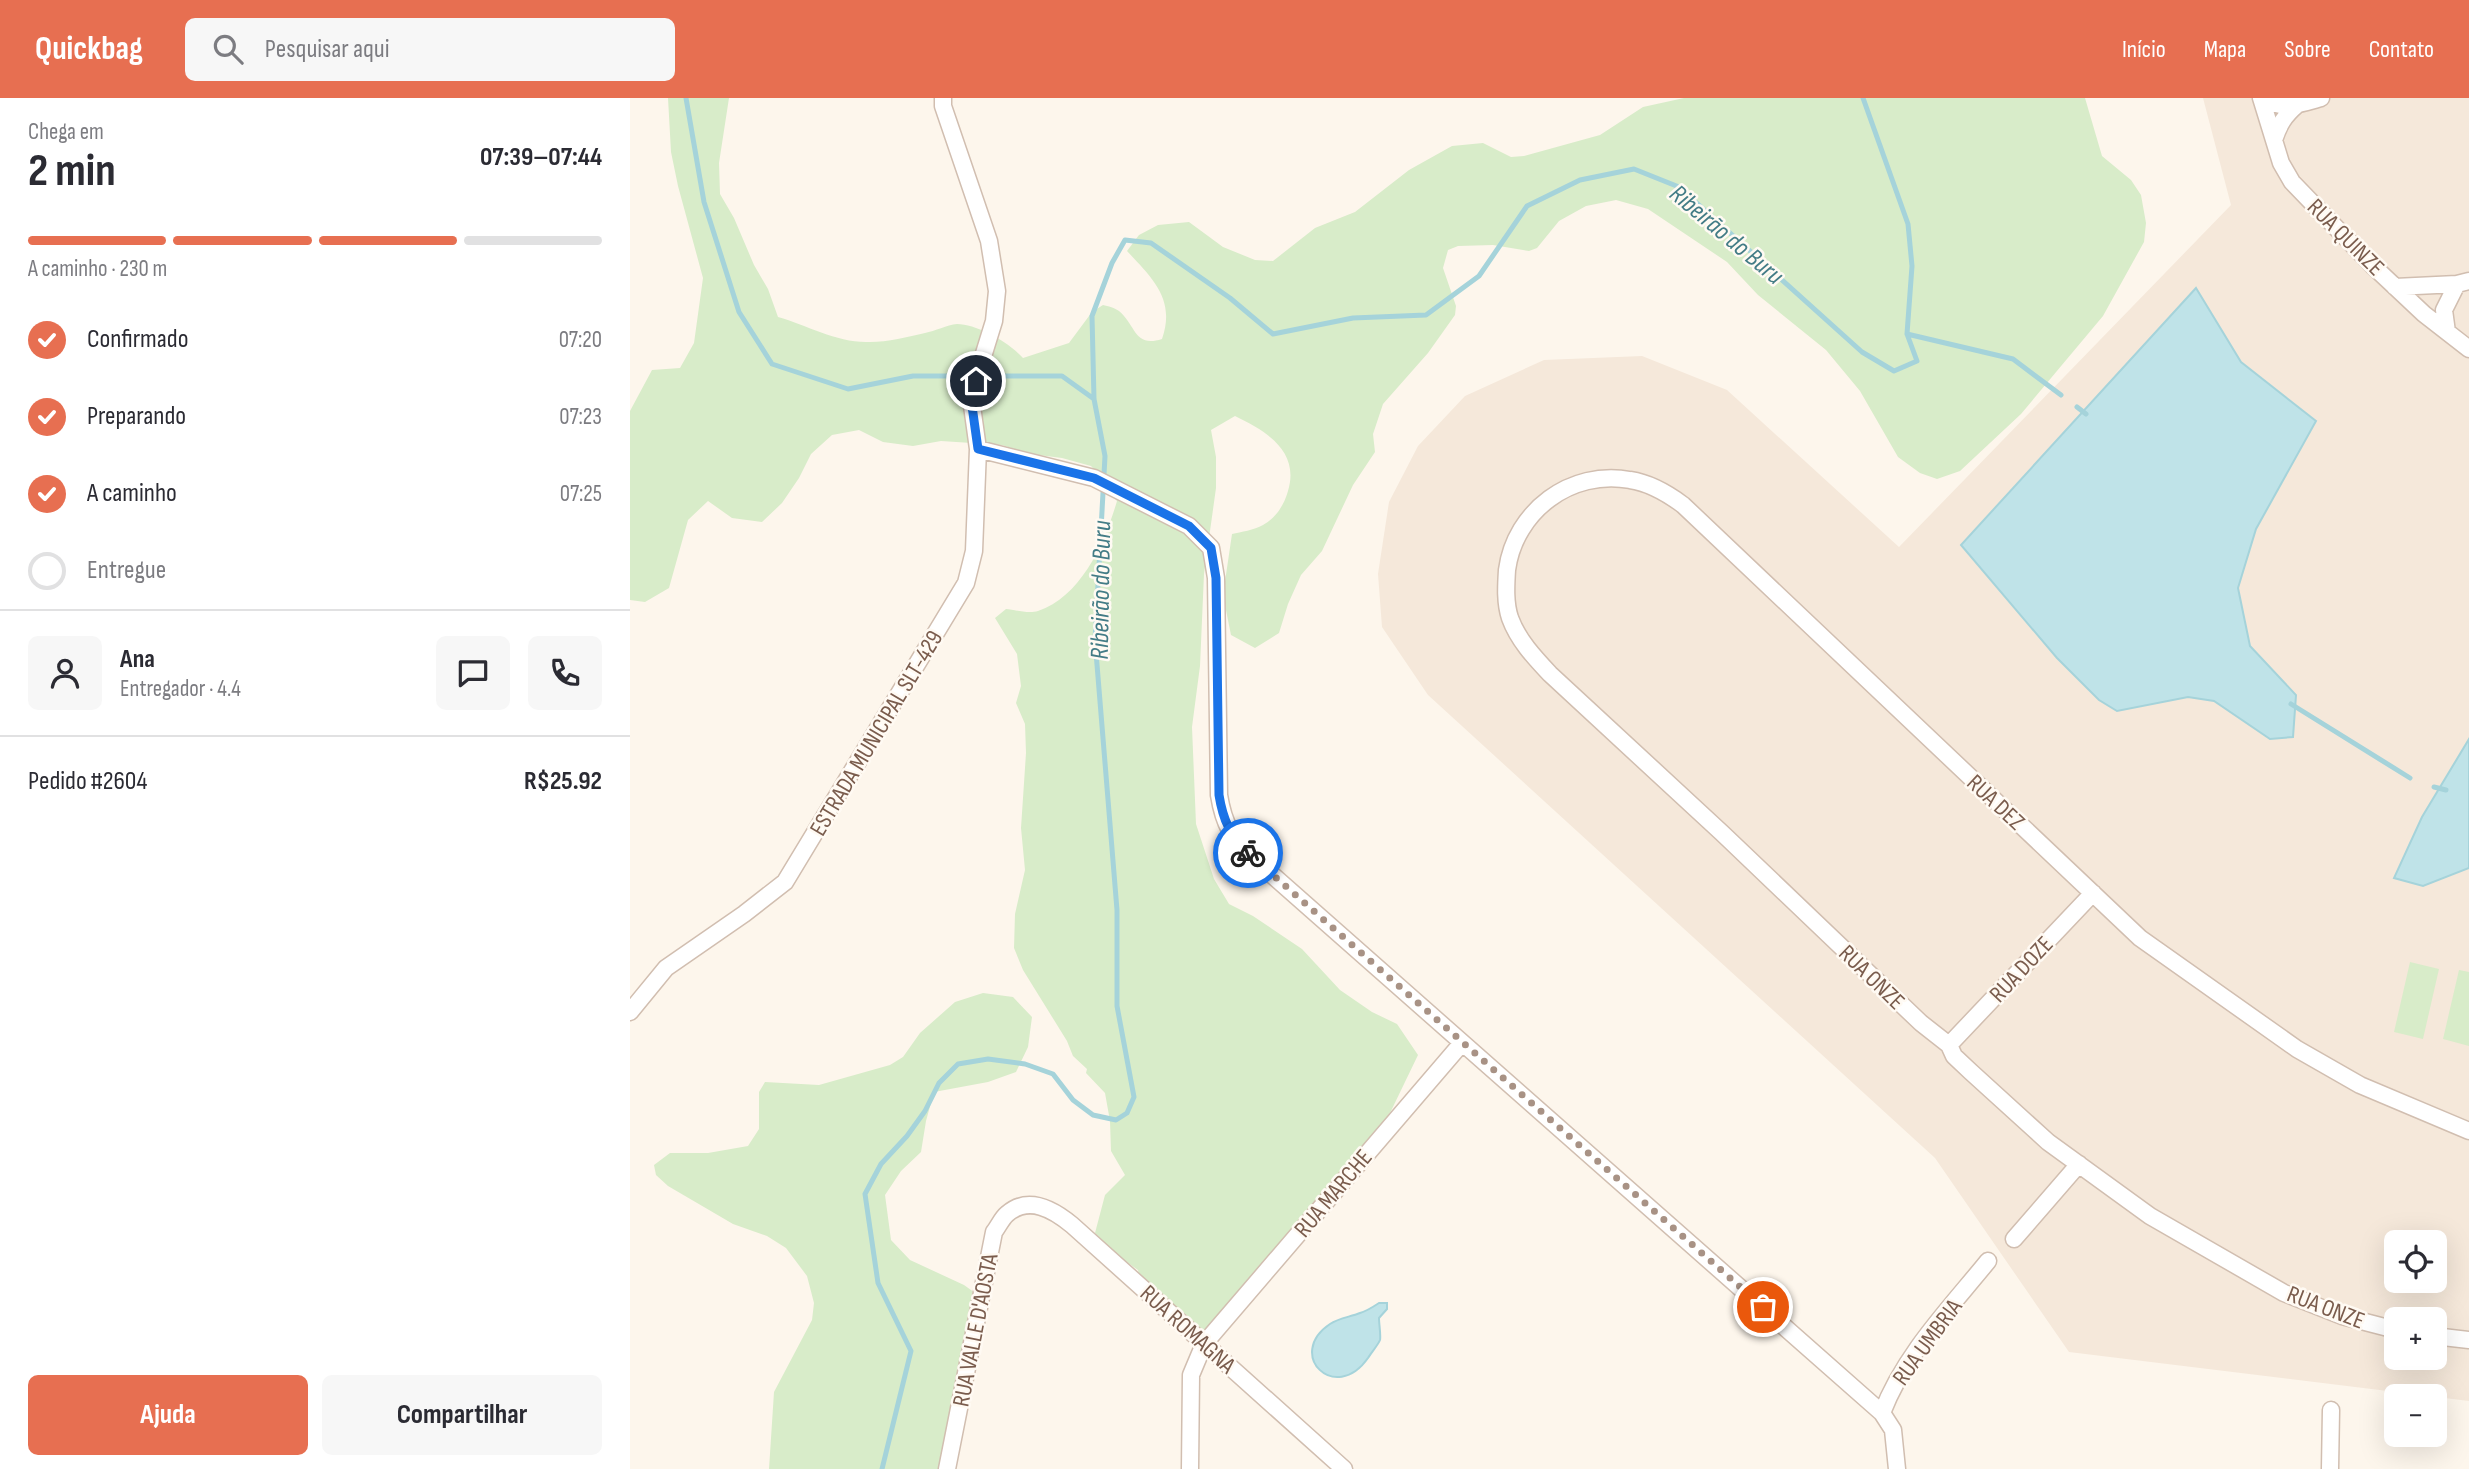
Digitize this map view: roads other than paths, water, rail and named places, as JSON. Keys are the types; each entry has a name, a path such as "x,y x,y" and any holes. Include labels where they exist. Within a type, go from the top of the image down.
{"street":[{"name":"ESTRADA MUNICIPAL SLT-429","path":"630,1012 666,968 785,882 966,583 974,551 978,449 972,406 994,321 998,291 989,242 943,106 943,98"},
{"path":"2261,98 2282,106 2297,106"},
{"name":"RUA QUINZE","path":"2261,98 2281,163 2292,183 2395,287 2469,349"},
{"path":"2274,140 2286,114 2297,106 2321,98"},
{"path":"2395,287 2463,282"},
{"path":"2447,332 2444,310 2463,282"},
{"path":"978,449 1094,478 1189,526 1211,548 1216,578 1219,795 1222,816 1232,836 1253,859 1882,1413"},
{"name":"RUA DEZ","path":"1545,501 1583,482 1615,478 1650,485 1676,500 2140,938 2297,1049 2360,1085 2469,1131"},
{"name":"RUA ONZE","path":"1545,501 1513,543 1506,583 1509,616 1527,649 1550,674 1921,1023 1949,1045 1954,1056 2048,1142 2150,1216 2284,1293 2342,1316 2384,1327"},
{"name":"RUA DOZE","path":"1949,1045 2093,893"},
{"name":"RUA MARCHE","path":"1191,1469 1191,1375 1204,1344 1462,1043"},
{"path":"2014,1240 2079,1164"},
{"name":"RUA ROMAGNA","path":"1024,1205 1052,1208 1343,1469"},
{"name":"RUA VALLE D'AOSTA","path":"947,1469 994,1232 1006,1214 1024,1205"},
{"name":"RUA UMBRIA","path":"1897,1469 1893,1430 1882,1413 1892,1387 1907,1362 1988,1261"},
{"path":"2447,1337 2469,1340"},
{"path":"2330,1469 2331,1410"}],"water":[{"path":"2196,288 2241,362 2316,421 2256,529 2238,588 2250,646 2296,695 2293,737 2270,739 2214,701 2188,697 2117,711 2099,700 2057,658 1961,545"},
{"path":"2469,739 2469,868 2423,886 2394,878 2422,817"},
{"path":"1379,1303 1387,1303 1387,1309 1379,1318 1380,1340 1368,1358 1355,1371 1342,1377 1330,1376 1320,1370 1312,1349 1317,1336 1333,1322"}],"waterway":[{"path":"686,98 704,202 739,312 772,364 848,389 913,376 1062,376 1094,399"},
{"name":"Ribeirão do Buru","path":"882,1469 911,1351 878,1283 865,1194 881,1164 907,1136 925,1111 939,1083 958,1064 988,1059 1025,1064 1053,1074 1073,1100 1093,1115 1116,1120 1127,1113 1134,1097 1117,1006 1117,910 1095,640 1105,456 1094,399 1092,316 1112,263 1125,240 1151,243 1230,298 1273,334 1353,318 1426,315 1479,276 1527,206 1580,180 1634,169 1679,187 1862,352 1894,371 1917,361 1907,334 1912,266 1908,224 1863,98"},
{"path":"1907,334 2013,359 2061,395"},
{"path":"2077,407 2086,414"},
{"path":"2291,704 2410,778"},
{"path":"2434,787 2446,790"}]}
